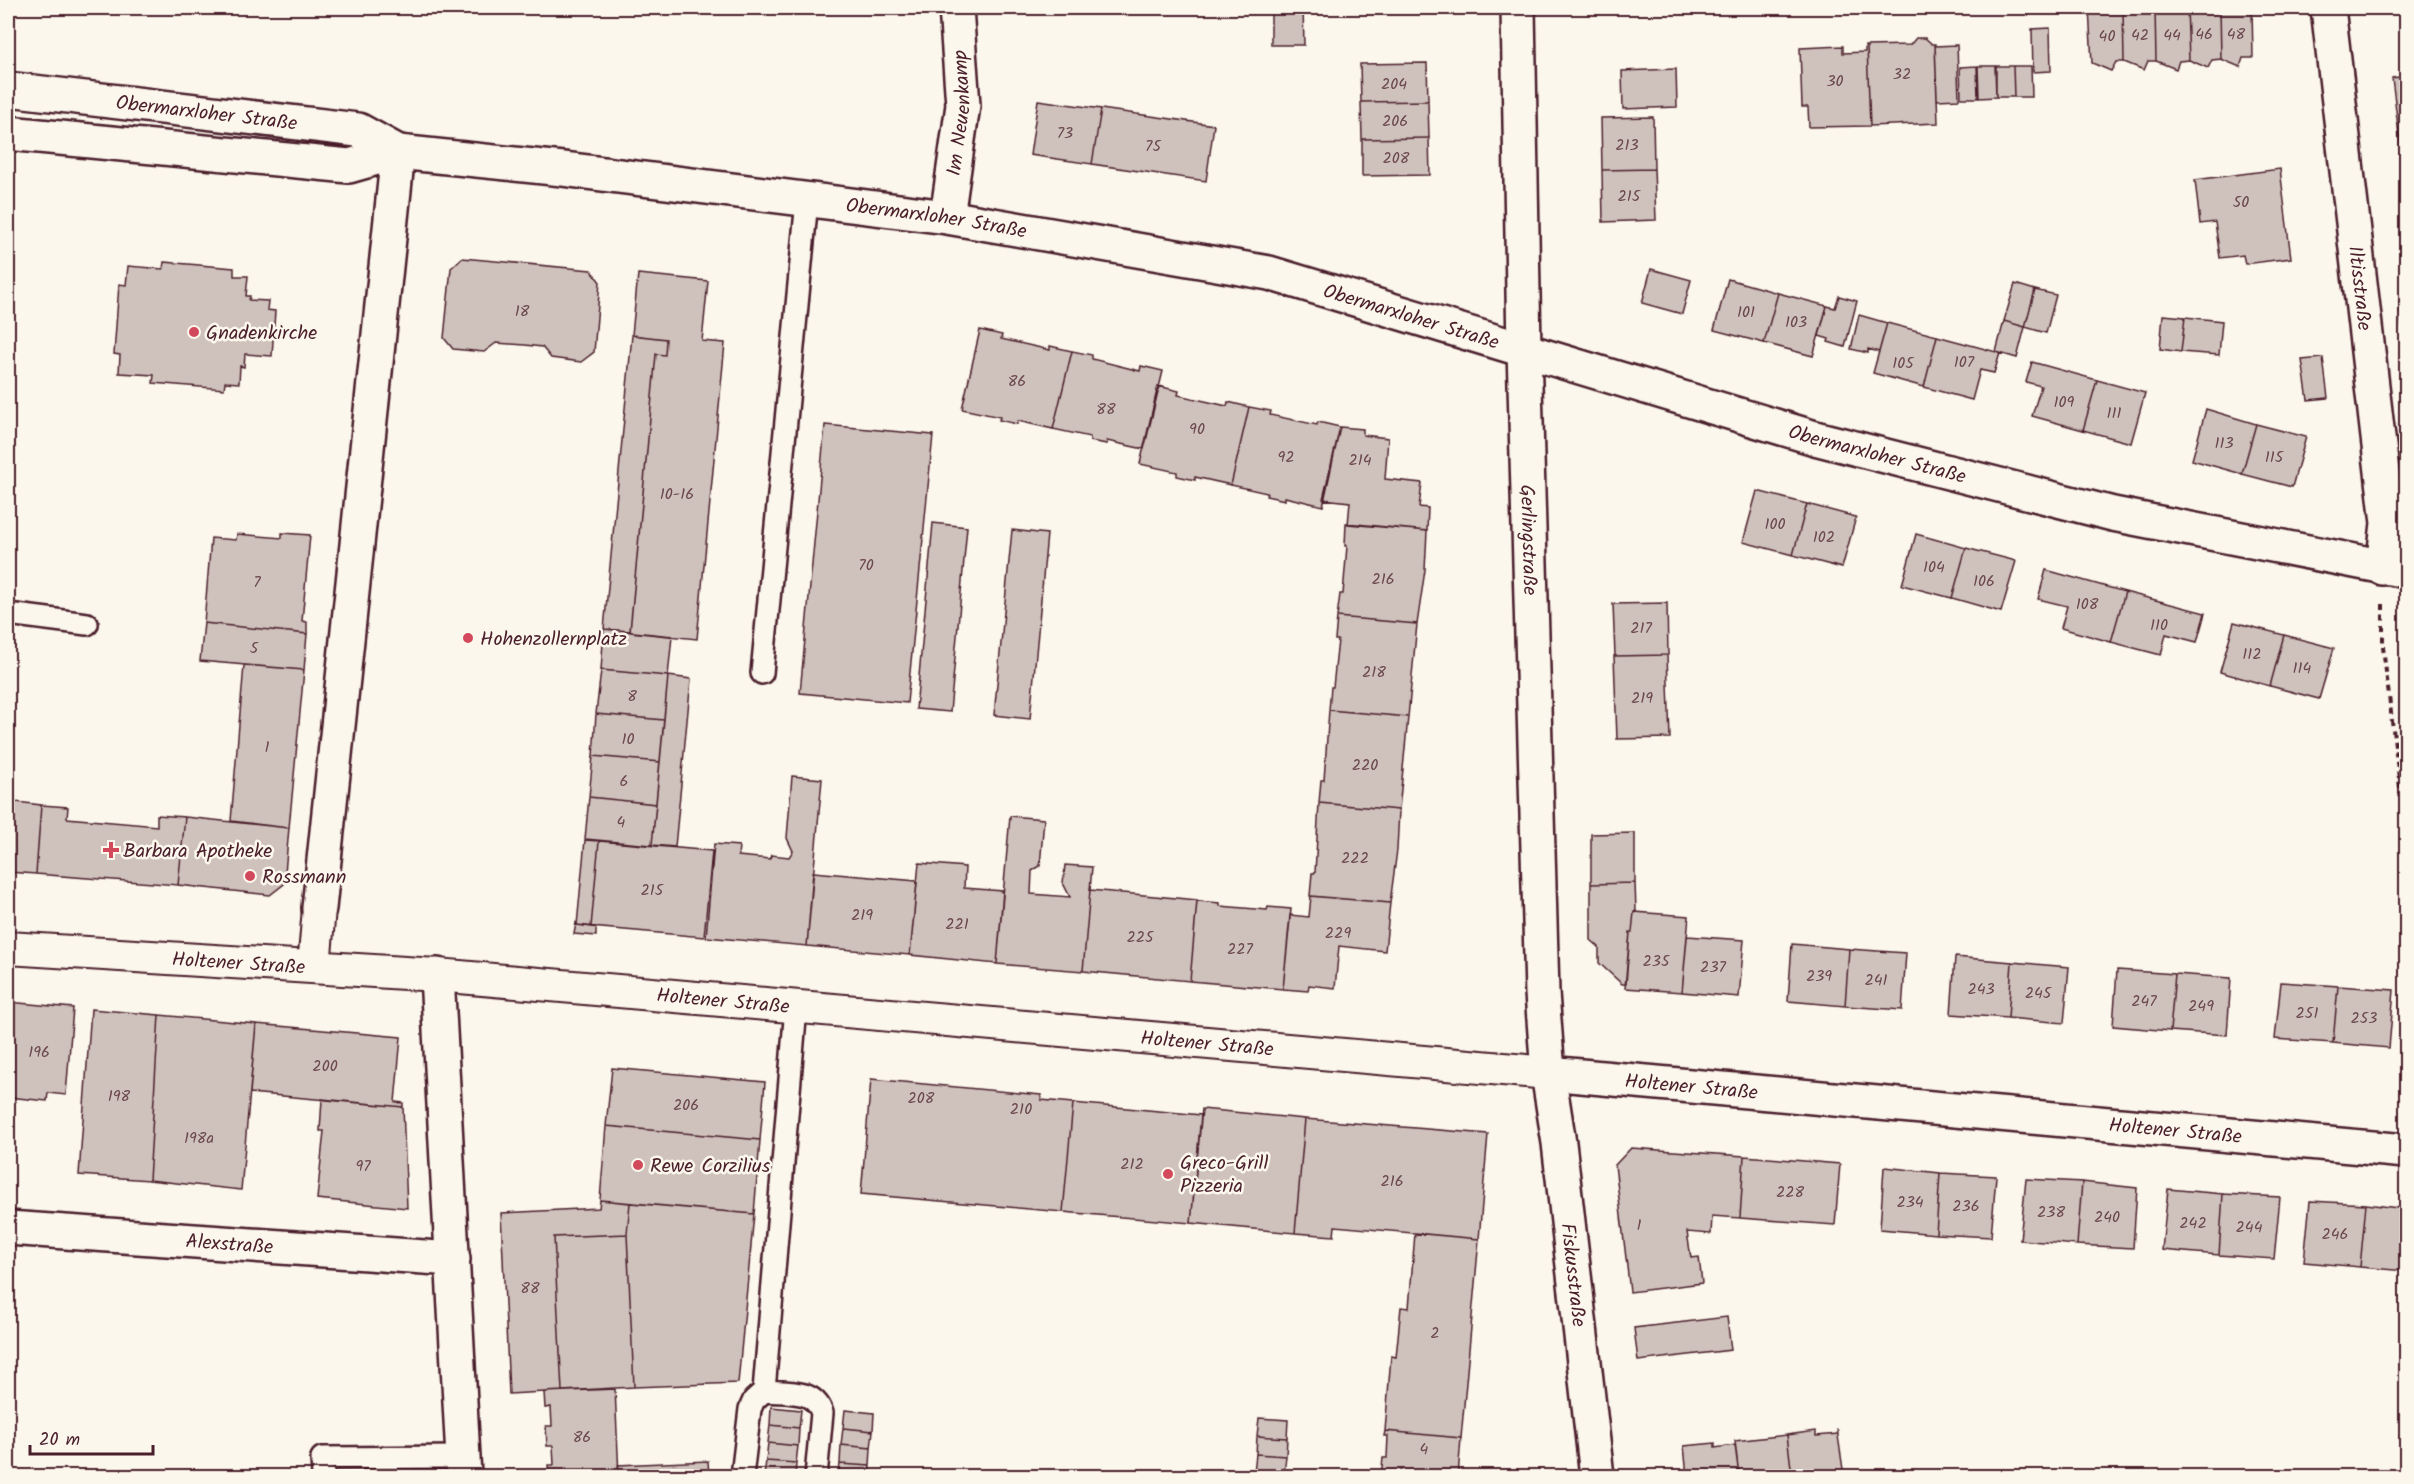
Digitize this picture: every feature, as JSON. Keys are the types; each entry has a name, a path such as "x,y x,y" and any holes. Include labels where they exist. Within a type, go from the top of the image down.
{"street":[{"name":"Im Neuenkamp","path":"947,217 963,105 956,8"},
{"name":"Gerlingstraße","path":"1518,8 1524,349 1542,993 1548,1073"},
{"name":"Iltisstraße","path":"2328,8 2395,569"},
{"name":"Obermarxloher Straße","path":"8,89 358,130 398,152"},
{"name":"Obermarxloher Straße","path":"8,133 349,166 398,152 563,169 947,217 1269,273 1815,438 2102,511 2395,569"},
{"path":"314,967 398,152"},
{"name":"Holtener Straße","path":"8,948 437,975 2406,1151"},
{"path":"437,975 464,1467"},
{"name":"Fiskusstraße","path":"1548,1073 1559,1143 1597,1476"},
{"name":"Alexstraße","path":"8,1228 453,1260"}],"lane":[{"path":"762,673 807,200"},
{"path":"8,614 87,624"},
{"path":"742,1476 750,1409 754,1400 764,1391 796,1007"},
{"path":"764,1391 806,1395 815,1399 819,1405 822,1413 816,1476"},
{"path":"323,1476 322,1458 464,1467"}],"path":[{"path":"2395,569 2383,647 2406,836"}],"shaded area":[{"path":"2406,301 2406,363 2399,302"}],"building":[{"path":"1271,8 1303,8 1304,45 1271,45"},
{"path":"2089,8 2123,8 2124,62 2116,62 2111,71 2092,63"},
{"path":"2123,8 2155,8 2156,61 2148,61 2144,70 2124,62"},
{"path":"2155,8 2187,8 2189,60 2179,61 2176,69 2156,61"},
{"path":"2187,8 2220,8 2221,59 2212,60 2208,68 2189,60"},
{"path":"2220,8 2252,8 2253,58 2243,58 2240,67 2221,59"},
{"path":"2050,28 2051,71 2033,72 2032,29"},
{"path":"1916,38 1925,38 1935,44 1938,123 1870,126 1867,46 1910,45"},
{"path":"1957,45 1959,99 1937,100 1935,46"},
{"path":"1843,46 1843,53 1865,52 1865,46 1867,46 1870,126 1809,127 1808,107 1802,107 1800,48"},
{"path":"1427,63 1428,101 1361,102 1360,64"},
{"path":"1977,66 1978,98 1961,98 1960,67"},
{"path":"1978,66 1995,66 1996,97 1979,98"},
{"path":"1996,66 2013,66 2014,97 1996,97"},
{"path":"2013,66 2031,66 2032,97 2014,97"},
{"path":"1676,69 1677,107 1623,109 1622,71"},
{"path":"2406,76 2406,175 2404,175 2392,78"},
{"path":"1038,100 1101,109 1092,164 1030,155"},
{"path":"1428,101 1429,138 1362,139 1361,102"},
{"path":"1101,109 1214,125 1206,181 1092,164"},
{"path":"1653,117 1654,169 1602,170 1601,118"},
{"path":"1429,138 1430,175 1362,176 1362,139"},
{"path":"1654,169 1656,220 1603,222 1602,170"},
{"path":"2280,169 2291,258 2245,264 2243,255 2220,258 2215,222 2200,224 2195,180"},
{"path":"462,258 591,270 600,282 594,352 581,362 551,358 542,347 525,345 496,343 484,352 453,349 444,338 451,268"},
{"name":"Gnadenkirche","path":"164,262 234,268 234,276 248,276 246,296 250,296 249,300 268,301 267,310 275,311 272,356 245,354 244,367 240,366 239,383 225,382 224,389 153,383 154,375 119,373 120,355 114,354 119,284 126,285 128,266 163,269"},
{"path":"1651,269 1691,280 1682,314 1642,303"},
{"path":"638,274 708,281 702,341 725,343 697,639 630,632 656,354 665,355 666,339 632,335"},
{"path":"1728,279 1778,293 1764,343 1714,330"},
{"path":"2015,284 2035,290 2025,327 2004,321"},
{"path":"2035,290 2056,295 2046,333 2025,327"},
{"path":"1778,293 1827,306 1813,356 1764,343"},
{"path":"1839,296 1857,301 1845,347 1828,342 1829,339 1819,336 1827,306 1835,308"},
{"path":"1859,315 1887,323 1879,352 1868,349 1868,353 1851,349"},
{"path":"2163,315 2185,317 2181,352 2160,349"},
{"path":"2185,317 2222,321 2219,355 2181,352"},
{"path":"2004,321 2025,327 2017,358 1996,352"},
{"path":"1887,323 1937,336 1924,387 1873,373"},
{"path":"980,330 1002,335 1001,339 1050,350 1050,346 1072,351 1053,429 1018,421 1017,424 999,420 1000,417 962,409"},
{"path":"632,335 666,339 665,355 656,354 630,631 604,629"},
{"path":"1937,336 2000,353 1994,373 1980,370 1972,400 1924,387"},
{"path":"1072,351 1092,355 1092,359 1140,371 1141,366 1163,371 1144,449 1107,441 1107,444 1090,441 1090,437 1053,429"},
{"path":"2323,358 2328,398 2308,400 2302,360"},
{"path":"2032,362 2097,380 2083,430 2032,416 2041,386 2026,382"},
{"path":"2097,380 2145,393 2131,443 2083,430"},
{"path":"1158,386 1179,391 1178,395 1227,406 1228,402 1249,407 1231,485 1195,477 1195,480 1177,476 1177,472 1140,464"},
{"path":"1249,407 1271,411 1270,415 1317,425 1318,422 1340,427 1323,506 1285,497 1285,500 1266,496 1267,493 1231,485"},
{"path":"2206,409 2256,424 2242,474 2192,460"},
{"path":"2256,424 2306,437 2292,487 2242,474"},
{"path":"825,425 933,435 907,703 800,693"},
{"path":"1340,427 1363,429 1363,435 1388,438 1385,479 1422,483 1419,507 1428,508 1427,531 1348,524 1350,502 1323,499"},
{"path":"1757,491 1807,504 1793,555 1743,542"},
{"path":"1807,504 1856,517 1842,568 1793,555"},
{"path":"933,523 967,527 950,712 916,709"},
{"path":"1346,523 1427,531 1425,570 1417,624 1337,617 1340,594 1343,594 1347,546 1345,546"},
{"path":"1012,530 1047,534 1030,719 994,715"},
{"path":"282,533 310,535 302,621 307,622 307,634 204,623 211,538 236,540 237,534 282,538"},
{"path":"1916,534 1966,548 1952,598 1902,585"},
{"path":"1966,548 2016,561 2001,612 1952,598"},
{"path":"2046,570 2125,592 2111,642 2061,628 2067,606 2038,599"},
{"path":"2125,592 2205,613 2197,642 2166,634 2161,655 2111,642"},
{"path":"1667,603 1668,655 1615,656 1613,604"},
{"path":"1337,617 1417,624 1408,717 1329,710 1338,640 1335,640"},
{"path":"2234,622 2284,635 2270,686 2220,672"},
{"path":"204,623 307,634 304,670 200,661"},
{"path":"604,629 672,636 668,676 601,670"},
{"path":"2284,635 2334,648 2319,699 2270,686"},
{"path":"1667,655 1670,738 1617,739 1614,656"},
{"path":"244,665 304,670 289,828 231,821"},
{"path":"601,670 668,676 664,720 596,714"},
{"path":"668,676 691,679 675,847 652,845"},
{"path":"1329,710 1408,717 1399,810 1319,803 1321,780 1324,780"},
{"path":"596,714 664,720 660,762 593,756"},
{"path":"593,756 660,762 656,804 589,797"},
{"path":"792,776 822,779 807,946 706,937 714,844 739,846 738,856 770,859 771,855 789,857 793,851 787,838"},
{"path":"589,797 656,804 652,845 585,839"},
{"path":"8,801 41,805 36,874 8,872"},
{"path":"1319,803 1399,810 1397,850 1390,903 1310,896 1312,873 1315,873"},
{"path":"41,805 68,807 67,818 157,826 157,815 185,817 178,885 36,874"},
{"path":"1010,816 1044,819 1040,866 1032,871 1031,894 1070,897 1063,883 1065,865 1092,867 1083,971 997,964"},
{"path":"185,817 289,828 284,884 270,895 178,885"},
{"path":"1635,833 1635,883 1591,884 1591,834"},
{"path":"585,840 599,841 591,927 577,925"},
{"path":"599,841 712,851 704,937 591,927"},
{"path":"919,863 965,867 964,888 1003,891 997,964 910,955"},
{"path":"813,872 917,881 910,955 807,946"},
{"path":"1635,883 1636,911 1632,932 1630,932 1626,984 1622,984 1599,963 1599,947 1591,940 1591,884"},
{"path":"1090,890 1197,900 1190,981 1083,971"},
{"path":"1311,896 1390,903 1385,951 1339,946 1335,988 1309,985 1308,991 1283,989 1290,915 1309,917"},
{"path":"1197,901 1220,903 1220,906 1267,910 1268,907 1291,909 1283,989 1190,981"},
{"path":"1634,912 1689,916 1682,992 1625,988"},
{"path":"576,923 596,927 596,936 574,934"},
{"path":"1687,936 1744,940 1739,997 1682,992"},
{"path":"1792,944 1849,949 1845,1006 1788,1001"},
{"path":"1849,949 1906,953 1902,1010 1845,1006"},
{"path":"1955,957 2012,962 2008,1018 1951,1014"},
{"path":"2012,962 2069,967 2064,1023 2008,1018"},
{"path":"2117,970 2175,974 2170,1031 2113,1026"},
{"path":"2175,974 2231,978 2227,1035 2170,1031"},
{"path":"2281,982 2338,986 2333,1043 2275,1039"},
{"path":"2338,986 2394,990 2389,1048 2333,1043"},
{"path":"8,1002 73,1008 66,1095 48,1093 47,1101 8,1097"},
{"path":"91,1009 159,1015 149,1180 79,1175"},
{"path":"159,1015 256,1024 241,1190 149,1180"},
{"path":"256,1024 401,1037 395,1102 403,1103 403,1107 250,1093"},
{"path":"612,1068 765,1082 760,1140 606,1126"},
{"path":"871,1079 1041,1095 1041,1100 1073,1103 1063,1212 861,1194"},
{"path":"322,1099 403,1107 407,1208 317,1199 324,1131 320,1131"},
{"path":"1073,1103 1201,1115 1191,1223 1063,1212"},
{"path":"1202,1109 1305,1119 1295,1233 1191,1223"},
{"path":"1305,1119 1488,1134 1479,1239 1335,1226 1334,1236 1295,1233"},
{"path":"606,1126 760,1140 754,1214 600,1200"},
{"path":"1631,1148 1744,1156 1740,1218 1712,1216 1711,1234 1687,1232 1691,1258 1699,1257 1702,1283 1630,1292 1615,1165"},
{"path":"1744,1156 1840,1164 1835,1225 1740,1218"},
{"path":"1884,1167 1940,1173 1936,1234 1880,1229"},
{"path":"1940,1173 1996,1176 1991,1237 1936,1234"},
{"path":"2026,1179 2082,1182 2077,1245 2020,1240"},
{"path":"2082,1182 2137,1188 2133,1248 2077,1245"},
{"path":"2168,1189 2223,1194 2219,1255 2162,1250"},
{"path":"2223,1194 2280,1197 2274,1259 2219,1255"},
{"path":"600,1200 630,1203 627,1234 554,1237 562,1391 509,1394 501,1213 599,1208"},
{"path":"2310,1201 2366,1204 2360,1267 2304,1262"},
{"path":"630,1203 754,1214 738,1383 634,1387 627,1234"},
{"path":"2366,1204 2406,1209 2406,1271 2360,1267"},
{"path":"1415,1233 1479,1239 1461,1438 1385,1431 1391,1356 1396,1357 1401,1307 1409,1308"},
{"path":"627,1234 634,1387 562,1391 554,1237"},
{"path":"1727,1317 1731,1350 1638,1361 1634,1328"},
{"path":"615,1389 619,1476 549,1476 548,1465 554,1465 553,1446 547,1446 546,1426 552,1426 551,1407 545,1408 544,1392"},
{"path":"771,1407 801,1410 799,1428 770,1425"},
{"path":"845,1410 874,1413 873,1431 843,1428"},
{"path":"1259,1418 1288,1420 1287,1438 1257,1436"},
{"path":"770,1425 799,1428 798,1446 768,1443"},
{"path":"843,1428 873,1431 871,1448 841,1445"},
{"path":"1385,1431 1461,1438 1458,1476 1381,1476 1383,1458 1387,1458 1388,1436 1384,1436"},
{"path":"1816,1431 1816,1436 1838,1434 1844,1476 1792,1476 1787,1435"},
{"path":"1787,1435 1792,1476 1739,1476 1735,1441"},
{"path":"1257,1436 1287,1438 1286,1456 1256,1454"},
{"path":"768,1443 798,1446 796,1463 766,1461"},
{"path":"1715,1443 1715,1448 1735,1445 1739,1476 1687,1476 1684,1446"},
{"path":"841,1445 871,1448 870,1466 840,1464"},
{"path":"1256,1454 1286,1456 1284,1474 1254,1472"},
{"path":"2402,1460 2406,1460 2406,1476 2404,1476"},
{"path":"708,1461 709,1476 619,1476 618,1465"},
{"path":"766,1461 796,1463 795,1476 764,1476"},
{"path":"840,1464 870,1466 869,1476 838,1476"},
{"path":"1254,1472 1284,1474 1283,1476 1254,1476"}],"place":[{"name":"Gnadenkirche","path":"194,332"},
{"name":"Hohenzollernplatz","path":"468,638"},
{"name":"Barbara Apotheke","path":"111,850"},
{"name":"Rossmann","path":"250,876"},
{"name":"Rewe Corzilius","path":"638,1165"},
{"name":"Greco-Grill Pizzeria","path":"1168,1174"}]}
